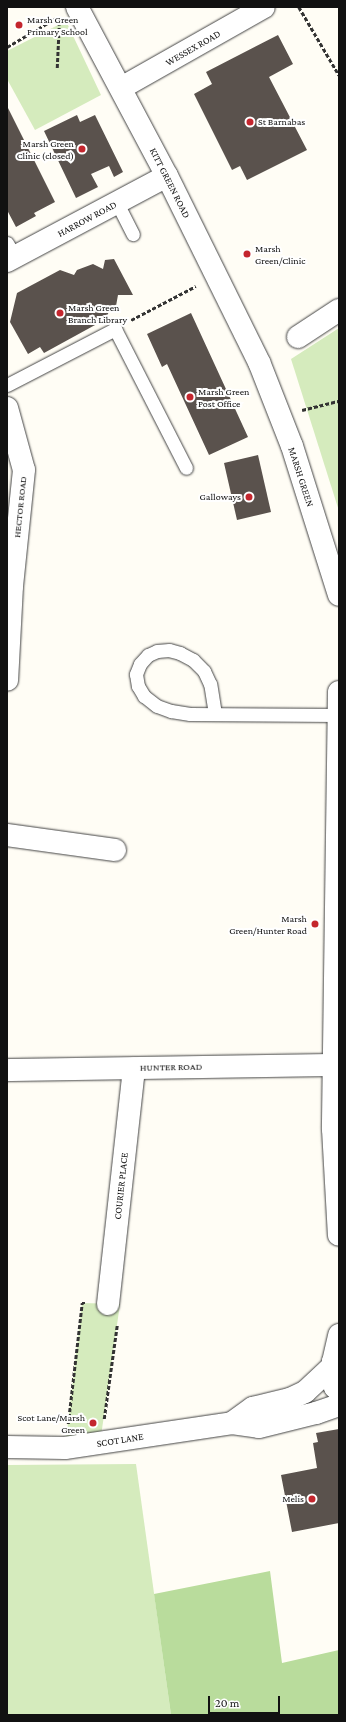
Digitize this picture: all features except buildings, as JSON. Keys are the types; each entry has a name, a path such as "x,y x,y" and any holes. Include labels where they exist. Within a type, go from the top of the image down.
{"street":[{"name":"KITT GREEN ROAD","path":"77,7 167,176 259,362"},
{"name":"WESSEX ROAD","path":"121,88 264,7"},
{"name":"HARROW ROAD","path":"10,254 117,203 167,176"},
{"path":"298,337 339,310"},
{"name":"MARSH GREEN","path":"259,362 292,446 339,595"},
{"name":"HECTOR ROAD","path":"7,408 24,470 10,586 7,680"},
{"path":"339,692 337,966 334,1065 334,1129 339,1235"},
{"path":"7,835 115,850"},
{"name":"HUNTER ROAD","path":"7,1070 334,1065"},
{"name":"COURIER PLACE","path":"108,1304 134,1068"},
{"path":"339,1335 332,1381 339,1391"},
{"name":"SCOT LANE","path":"232,1423 253,1408 290,1399 305,1392 334,1362"},
{"name":"SCOT LANE","path":"7,1447 65,1448 232,1423 260,1427 316,1413 339,1405"}],"lane":[{"path":"117,203 133,234"},
{"path":"7,385 115,329 186,468"},
{"path":"215,714 210,684 204,671 193,660 180,653 169,650 157,651 148,655 140,664 136,674 138,686 144,696 157,706 171,711 190,714 338,715"}],"path":[{"path":"299,7 339,75"},
{"path":"7,47 60,16 57,68"},
{"path":"115,329 216,276"},
{"path":"280,416 339,401"},
{"path":"65,1448 82,1303 120,1304 100,1443"}],"green space":[{"path":"66,21 101,95 35,130 7,79 7,51"},
{"path":"339,328 339,511 291,359"},
{"path":"82,1303 120,1304 100,1443 65,1448"},
{"path":"136,1464 171,1715 7,1715 7,1465"},
{"path":"270,1571 282,1663 339,1650 339,1715 171,1715 154,1594"}],"place":[{"name":"Marsh Green Primary School","path":"19,25"},
{"name":"St Barnabas","path":"250,122"},
{"name":"Marsh Green Clinic (closed)","path":"82,149"},
{"name":"Marsh Green/Clinic","path":"247,254"},
{"name":"Marsh Green Branch Library","path":"60,313"},
{"name":"Marsh Green Post Office","path":"190,397"},
{"name":"Galloways","path":"249,497"},
{"name":"Marsh Green/Hunter Road","path":"315,924"},
{"name":"Scot Lane/Marsh Green","path":"93,1423"},
{"name":"Melis","path":"312,1499"}]}
